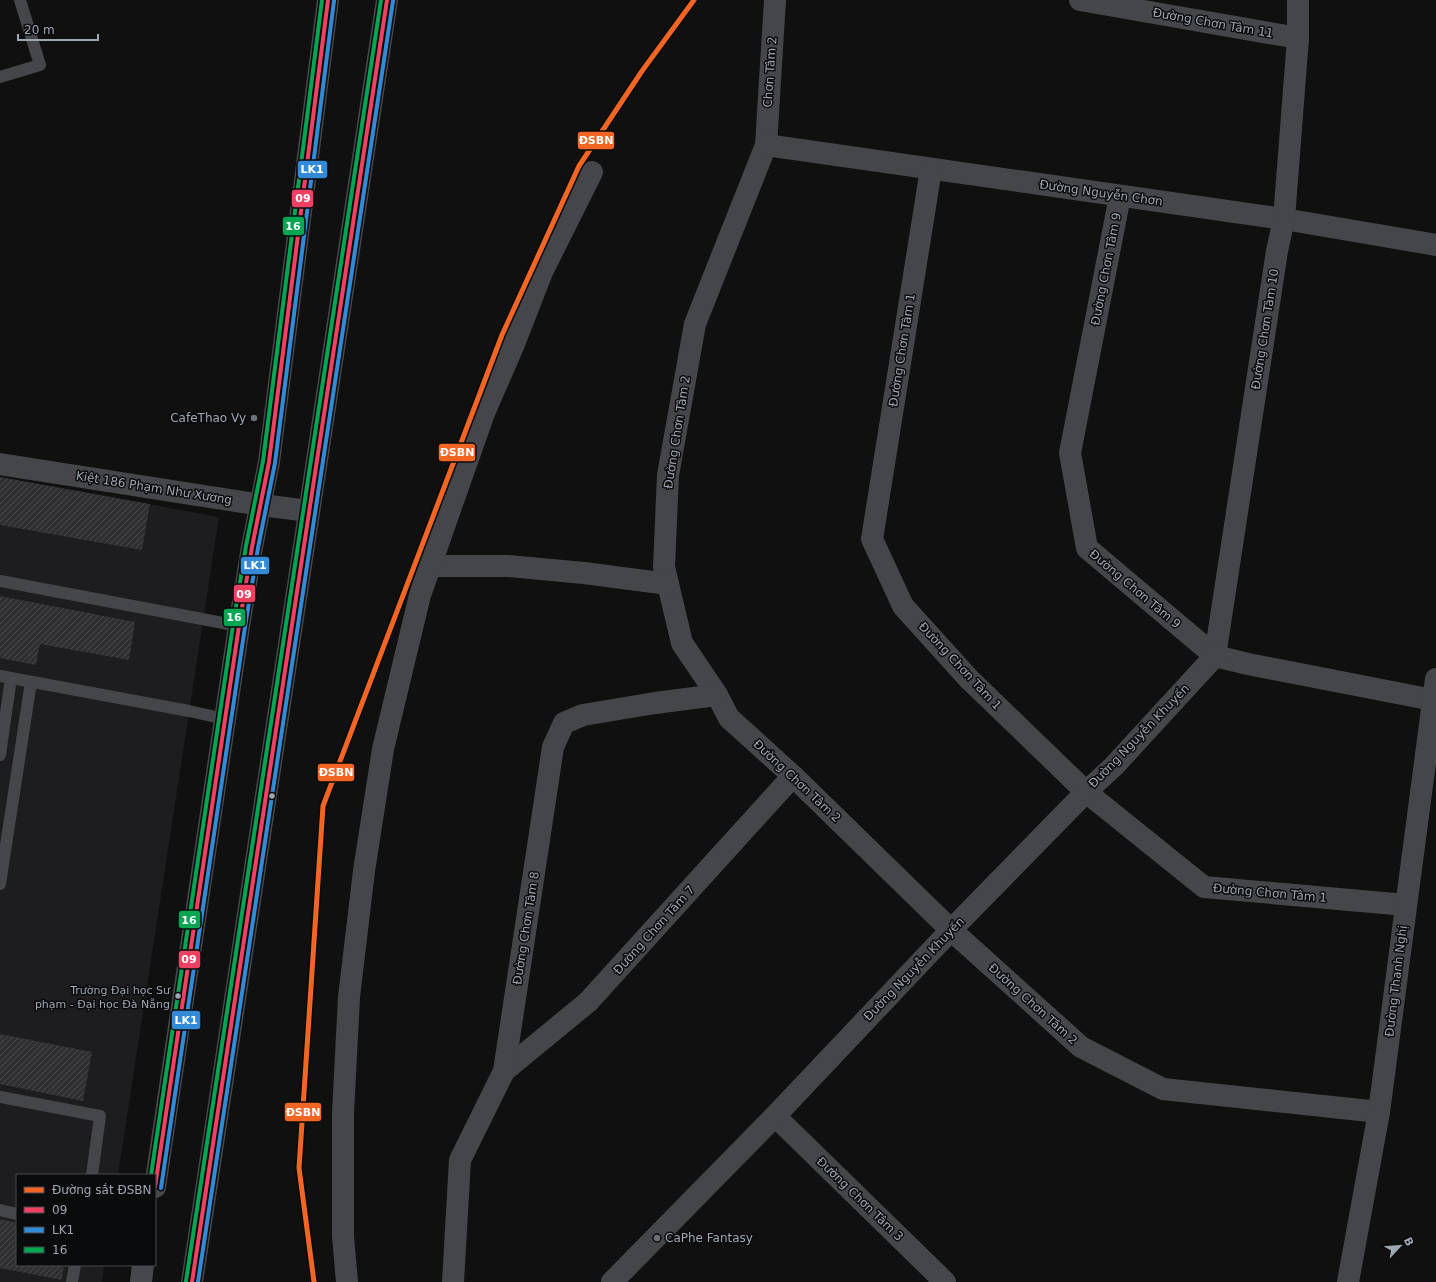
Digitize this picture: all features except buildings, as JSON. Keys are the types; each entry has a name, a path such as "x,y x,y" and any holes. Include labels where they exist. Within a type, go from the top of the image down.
{"highway":[{"path":"156,1179 239,626 252,547 270,462 328,0"},
{"path":"192,1282 387,0"},
{"path":"141,1282 143,1266"}],"street":[{"name":"Chơn Tâm 2","path":"766,145 775,0"},
{"name":"Đường Chơn Tâm 11","path":"1080,0 1298,38"},
{"name":"Đường Chơn Tâm 10","path":"1215,656 1277,251 1284,219 1298,38 1298,0"},
{"name":"Đường Nguyễn Chơn","path":"766,145 1284,219 1436,245"},
{"name":"Đường Chơn Tâm 2","path":"766,145 695,324 668,475 664,567 682,643 717,695 729,718 793,776 951,930 1081,1047 1163,1089 1379,1112"},
{"name":"Đường Chơn Tâm 1","path":"931,168 872,539 903,606 969,679 1086,792 1204,887 1406,905"},
{"path":"347,1282 343,1236 343,1113 349,997 363,879 383,749 420,595 484,413 514,344 542,272 592,172"},
{"name":"Đường Chơn Tâm 9","path":"1120,196 1070,453 1087,548 1215,656 1248,664 1433,700"},
{"name":"Kiệt 186 Phạm Như Xương","path":"0,464 261,505 309,511"},
{"path":"430,566 508,566 584,573 668,584"},
{"name":"Đường Nguyễn Khuyến","path":"612,1282 775,1116 951,930 1086,792 1114,766 1215,656"},
{"name":"Đường Thanh Nghị","path":"1348,1282 1379,1112 1436,679"},
{"name":"Đường Chơn Tâm 8","path":"452,1282 460,1160 504,1071 553,747 564,723 583,715 655,703 717,695"},
{"name":"Đường Chơn Tâm 7","path":"504,1071 588,1002 793,776"},
{"name":"Đường Chơn Tâm 3","path":"775,1116 945,1282"}],"lane":[{"path":"0,77 40,65 20,0"},
{"path":"0,581 239,626"},
{"path":"0,755 6,677 225,719"},
{"path":"0,884 31,682"},
{"path":"0,1097 100,1116 92,1174"},
{"path":"0,1210 16,1214"},
{"path":"72,1282 75,1266"}],"shaded area":[{"name":"Trường Đại học Sư phạm - Đại học Đà Nẵng","path":"0,477 219,517 118,1174 16,1174 16,1266 104,1266 102,1282 0,1282"}],"rail line":[{"name":"ĐSBN","path":"314,1282 299,1168 323,806 502,335 579,166 642,71 694,0"}],"transit line":[{"name":"16","path":"151,1174 233,625 246,546 263,461 322,0"},
{"name":"09","path":"156,1180 239,626 252,547 269,462 328,0"},
{"name":"16","path":"186,1281 381,0"},
{"name":"09","path":"192,1282 387,0"},
{"name":"LK1","path":"161,1188 245,627 258,548 275,463 334,1"},
{"name":"LK1","path":"198,1282 393,1"}],"place":[{"name":"CafeThao Vy","path":"254,418"},
{"name":"Trường Đại học Sư phạm - Đại học Đà Nẵng","path":"178,996"},
{"name":"CaPhe Fantasy","path":"657,1238"}]}
